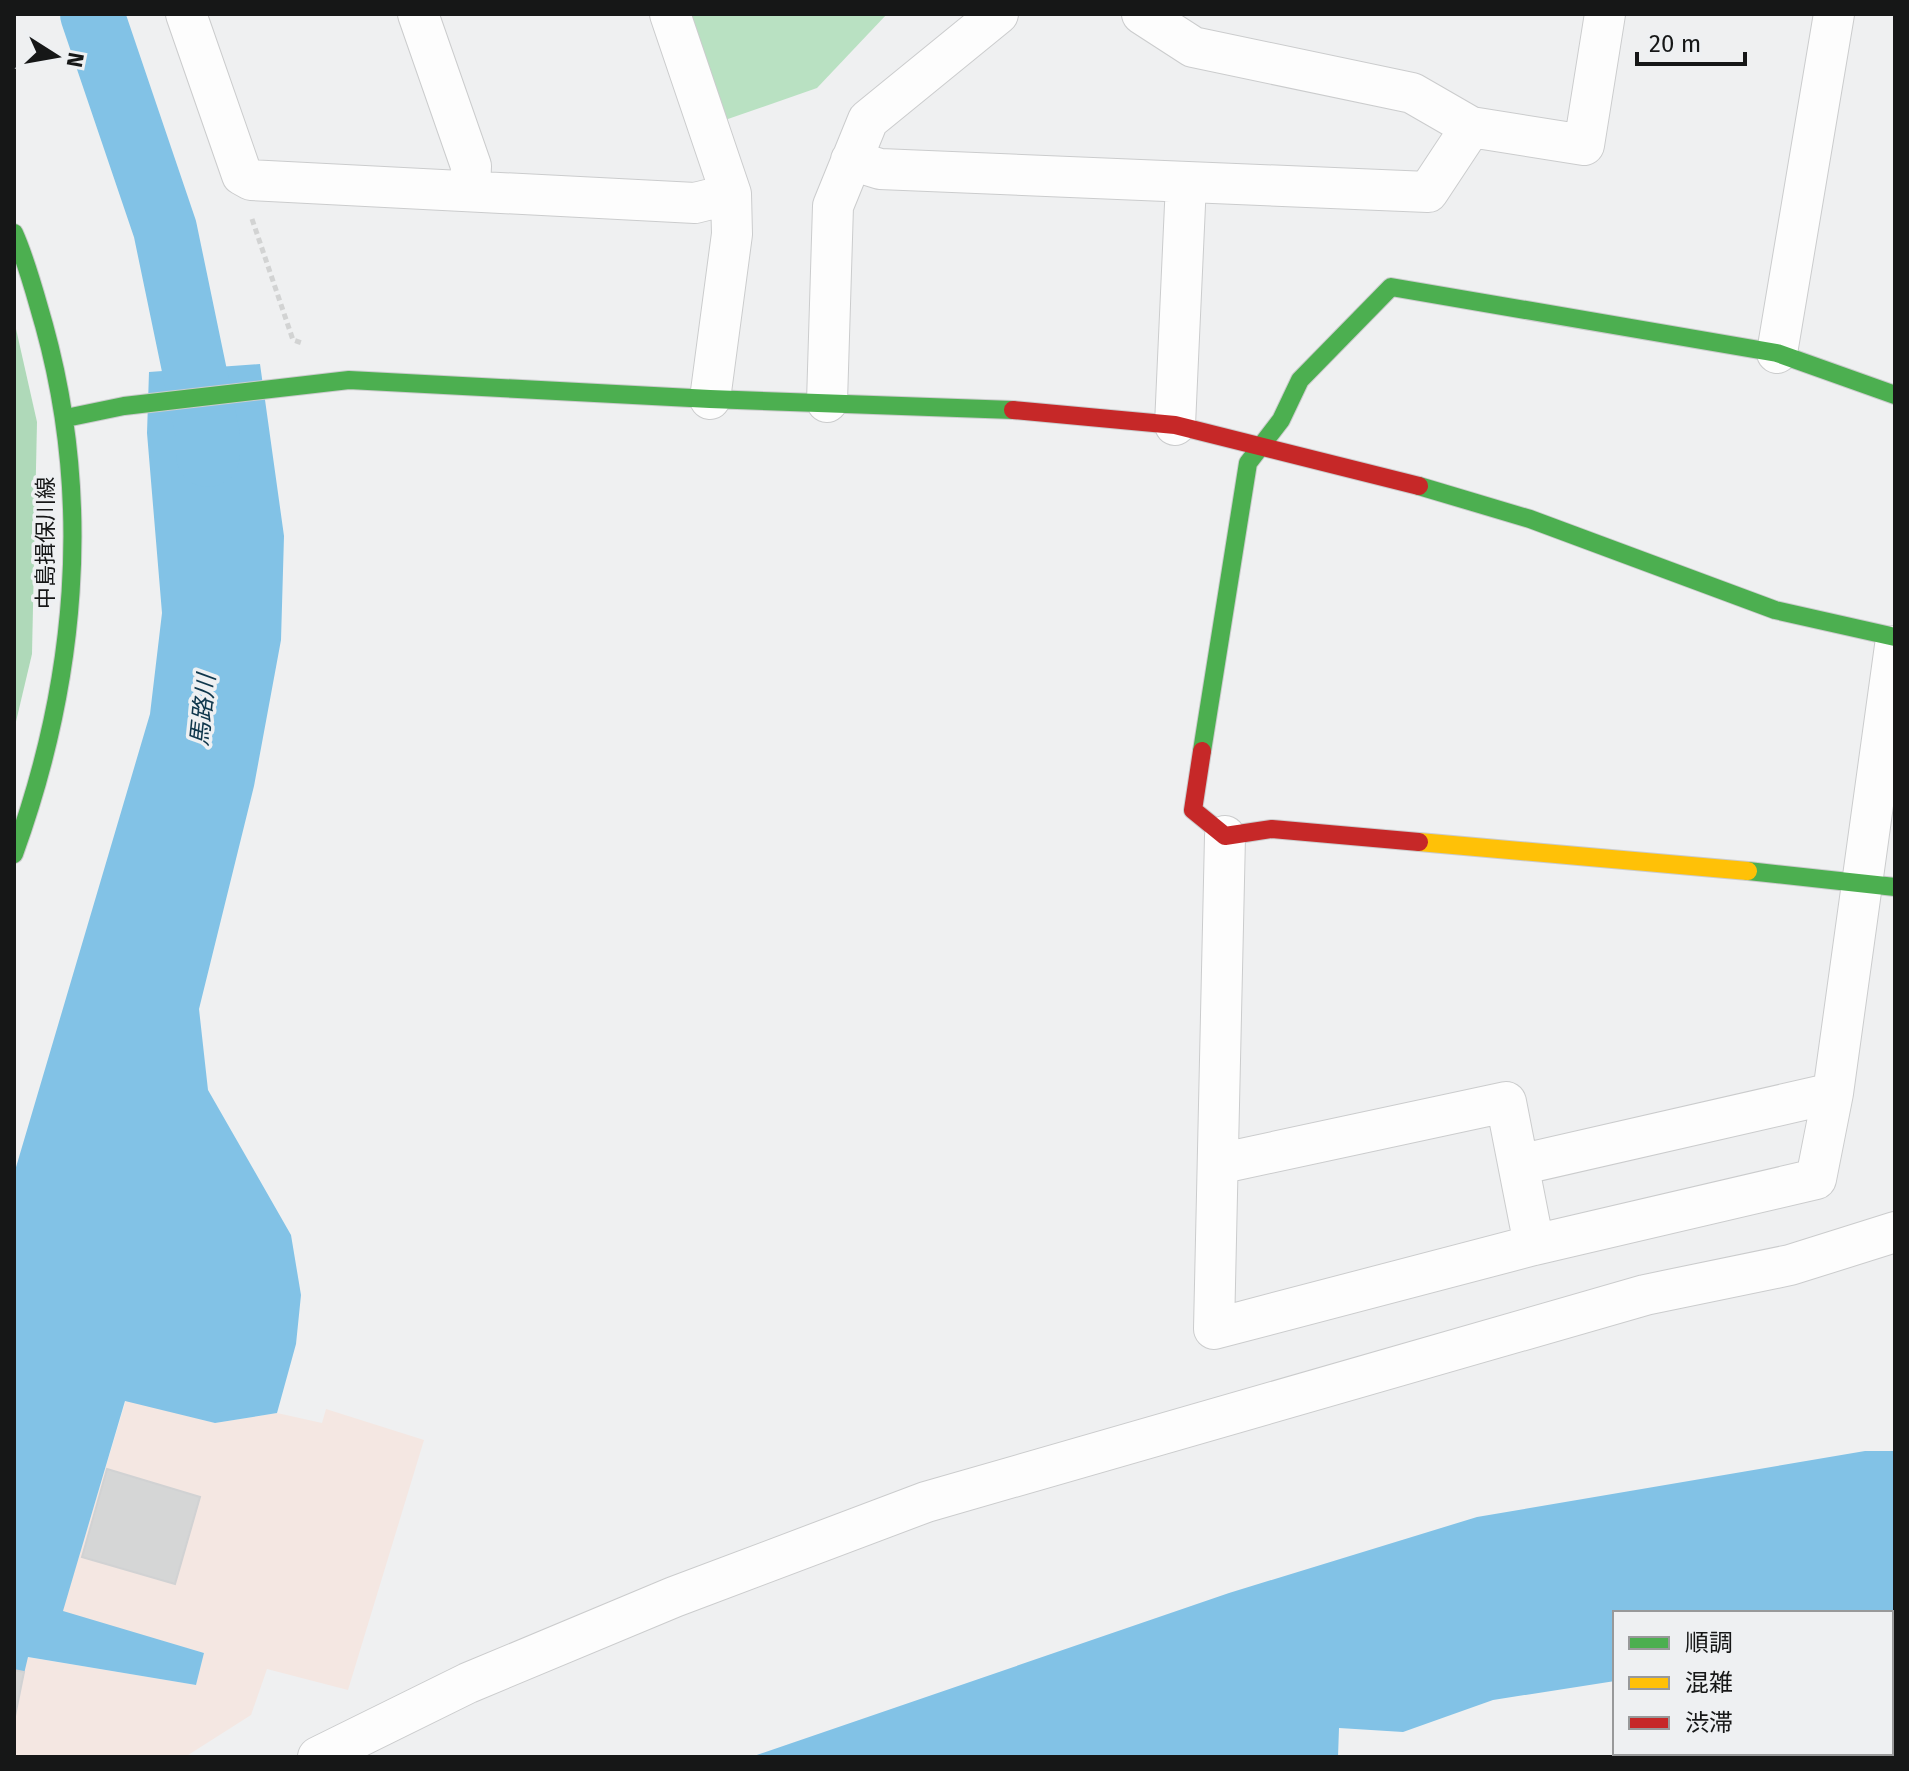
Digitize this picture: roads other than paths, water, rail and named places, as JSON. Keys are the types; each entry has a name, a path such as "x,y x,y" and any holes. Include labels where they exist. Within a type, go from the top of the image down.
{"street":[{"path":"186,14 242,175 251,180 695,203 731,194"},
{"path":"418,14 471,166 470,191"},
{"path":"670,14 731,194 732,234 710,399"},
{"path":"827,402 833,206 868,120 998,14"},
{"path":"1142,14 1193,47 1412,93 1471,127 1584,145 1605,14"},
{"path":"1777,353 1834,14"},
{"path":"851,160 880,169 1428,192 1471,127"},
{"path":"1175,425 1186,183"},
{"name":"中島揖保川線","path":"14,233 48,331 66,418 73,525 68,630 50,742 14,854"},
{"path":"1878,884 1272,829 1225,836 1193,810 1248,463 1281,420 1300,380 1391,287 1777,353 1895,395"},
{"path":"66,418 124,406 349,380 710,399 995,408 1175,425 1263,445 1530,519 1775,610 1895,637"},
{"path":"1225,836 1214,1329 1534,1245 1816,1179 1878,884 1895,646"},
{"path":"1519,1165 1833,1093"},
{"path":"1218,1164 1506,1102 1534,1245"},
{"path":"318,1757 468,1683 601,1627 926,1502 1615,1303 1790,1265 1895,1232"}],"water":[{"path":"260,364 284,536 281,640 254,786 199,1009 208,1090 291,1235 301,1295 296,1344 277,1413 215,1423 125,1401 63,1611 204,1653 196,1685 28,1657 14,1716 14,1174 150,714 162,613 147,433 149,372"},
{"path":"1865,1451 1895,1451 1895,1635 1893,1611 1613,1611 1613,1681 1493,1700 1403,1732 1339,1728 1338,1757 751,1757 1229,1593 1477,1517"}],"waterway":[{"name":"馬路川","path":"92,14 165,229 208,436 208,455"}]}
